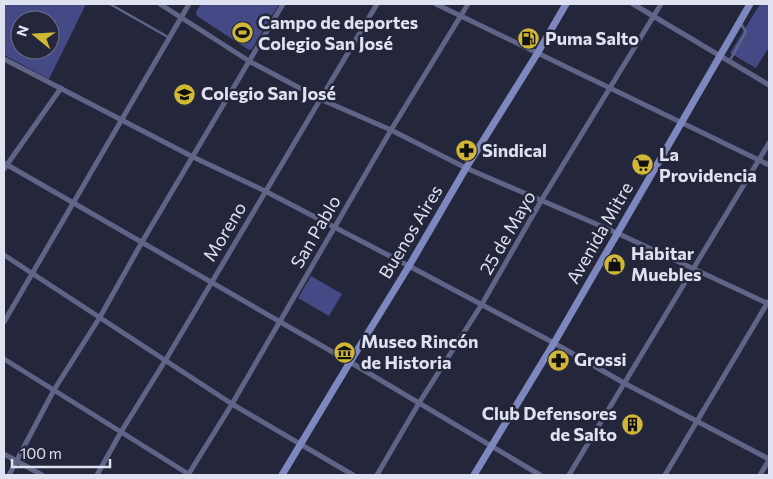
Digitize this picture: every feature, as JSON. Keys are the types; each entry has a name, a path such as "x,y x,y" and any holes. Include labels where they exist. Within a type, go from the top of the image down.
{"street":[{"path":"160,4 249,61 320,99 391,130 466,168 617,233 693,270 769,303 665,475"},
{"path":"4,322 189,4"},
{"path":"9,475 54,390 100,317 142,242 283,4"},
{"name":"Moreno","path":"97,475 377,4"},
{"path":"436,4 769,165"},
{"name":"San Pablo","path":"189,475 391,130 468,4"},
{"name":"Buenos Aires","path":"282,475 566,4"},
{"path":"633,4 769,85"},
{"name":"25 de Mayo","path":"377,475 419,403 482,304 661,4"},
{"name":"Avenida Mitre","path":"474,475 554,343 750,4"},
{"path":"4,59 193,158 265,192 482,304 624,383 769,460 760,475"},
{"path":"62,88 5,166 142,242 350,362 540,475"},
{"path":"569,475 769,143"},
{"path":"4,255 232,404 353,475"},
{"path":"4,359 189,475"},
{"path":"4,454 42,475"}],"lane":[{"path":"110,4 170,38"},
{"path":"729,61 746,32 740,21"}],"shaded area":[{"path":"4,4 86,4 60,57 60,10 10,10 10,58 4,55"},
{"name":"Campo de deportes Colegio San José","path":"201,4 279,4 252,49 249,50 197,16 196,12"},
{"path":"760,4 769,4 769,47 756,68 730,53"},
{"path":"13,60 58,60 49,79"},
{"path":"311,276 342,294 329,316 298,298"}],"place":[{"name":"Campo de deportes Colegio San José","path":"242,33"},
{"name":"Puma Salto","path":"529,39"},
{"name":"Colegio San José","path":"185,94"},
{"name":"Sindical","path":"466,151"},
{"name":"La Providencia","path":"643,165"},
{"name":"Habitar Muebles","path":"615,264"},
{"name":"Museo Rincón de Historia","path":"345,352"},
{"name":"Grossi","path":"558,360"},
{"name":"Club Defensores de Salto","path":"633,424"}]}
